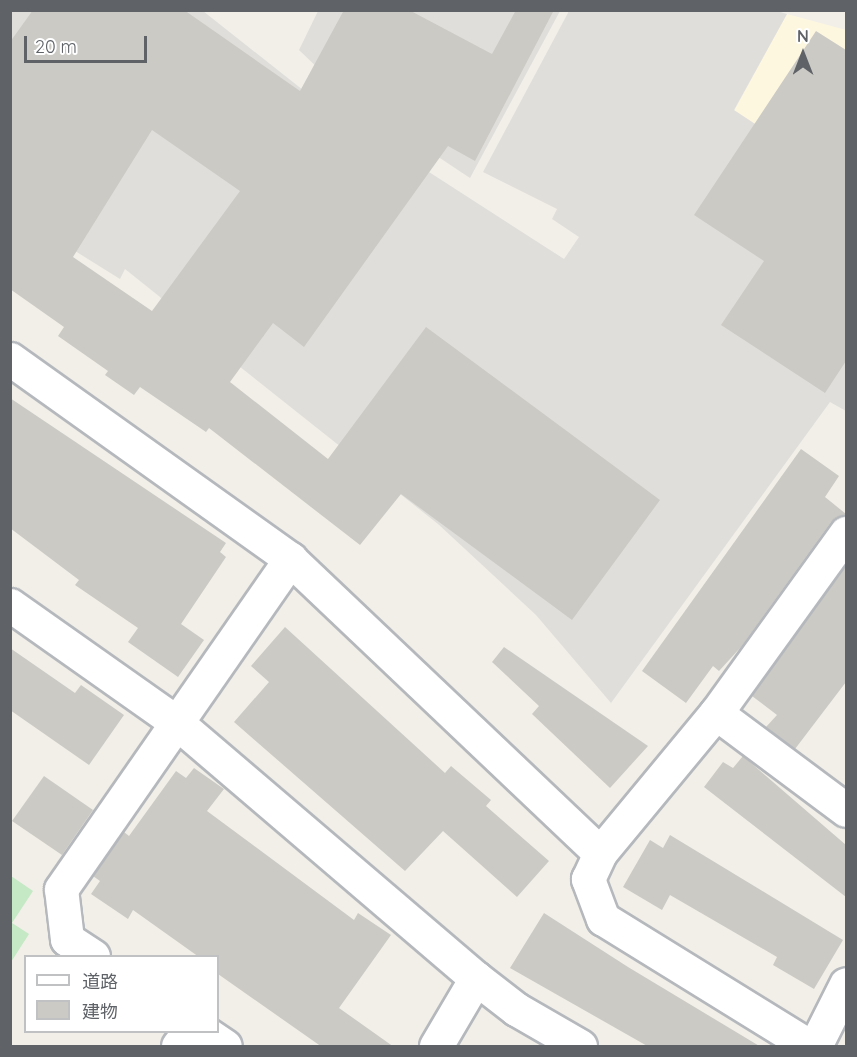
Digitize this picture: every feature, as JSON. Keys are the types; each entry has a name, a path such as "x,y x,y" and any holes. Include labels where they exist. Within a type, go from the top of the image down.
{"street":[{"path":"10,359 290,558 600,853"},
{"path":"809,1047 603,919 588,879 600,853 716,713 846,532"},
{"path":"90,955 67,939 61,889 290,558"},
{"path":"10,605 176,723 476,978 580,1047"},
{"path":"716,713 846,810"},
{"path":"436,1047 476,978"},
{"path":"814,1047 846,984"},
{"path":"178,1047 188,1033"},
{"path":"205,1033 225,1047"}],"shaded area":[{"path":"773,10 787,14 734,110 846,184 846,411 830,402 611,703 536,615 438,524 220,351 187,333 160,297 125,269 120,279 11,211 10,11 203,11 308,94 564,259 579,237 552,219 557,209 483,172 569,11"},
{"path":"318,11 560,11 470,178 324,81 323,73 299,50"},
{"path":"787,14 846,30 846,184 734,111"}],"green space":[{"path":"11,876 33,891 12,923 29,934 11,962"}],"building":[{"path":"33,10 184,10 300,91 344,10 409,10 492,54 516,10 554,10 475,161 448,146 304,347 273,323 230,382 328,459 426,327 660,500 572,620 401,494 360,545 209,428 206,432 140,387 134,395 105,375 108,371 58,336 64,327 10,289 10,42","holes":["152,130 240,191 152,311 73,257"]},
{"path":"816,31 846,50 846,361 825,393 721,325 764,261 694,215"},
{"path":"10,398 226,543 220,552 226,557 181,624 204,640 178,677 128,642 138,628 75,585 79,580 10,528"},
{"path":"801,449 839,476 825,497 846,514 831,522 741,647 719,671 713,666 686,703 642,671"},
{"path":"846,564 846,682 795,749 766,727 777,715 752,696"},
{"path":"285,627 445,773 451,766 491,800 486,806 549,861 517,897 443,831 405,871 234,722 269,682 251,666"},
{"path":"504,647 648,746 610,788 532,714 539,706 492,662"},
{"path":"10,648 75,693 81,685 124,715 89,765 10,710"},
{"path":"743,756 846,845 846,897 704,787 723,762 733,768"},
{"path":"194,768 224,789 207,811 354,920 358,913 391,935 339,1008 394,1047 322,1047 219,975 219,955 196,955 133,910 128,919 91,894 100,881 93,876 124,832 129,836 176,771 186,778"},
{"path":"44,776 93,810 62,855 12,821"},
{"path":"670,835 843,940 814,989 773,965 777,957 670,895 662,910 623,887 650,840 663,848"},
{"path":"544,913 628,967 761,1047 649,1047 510,968"}]}
